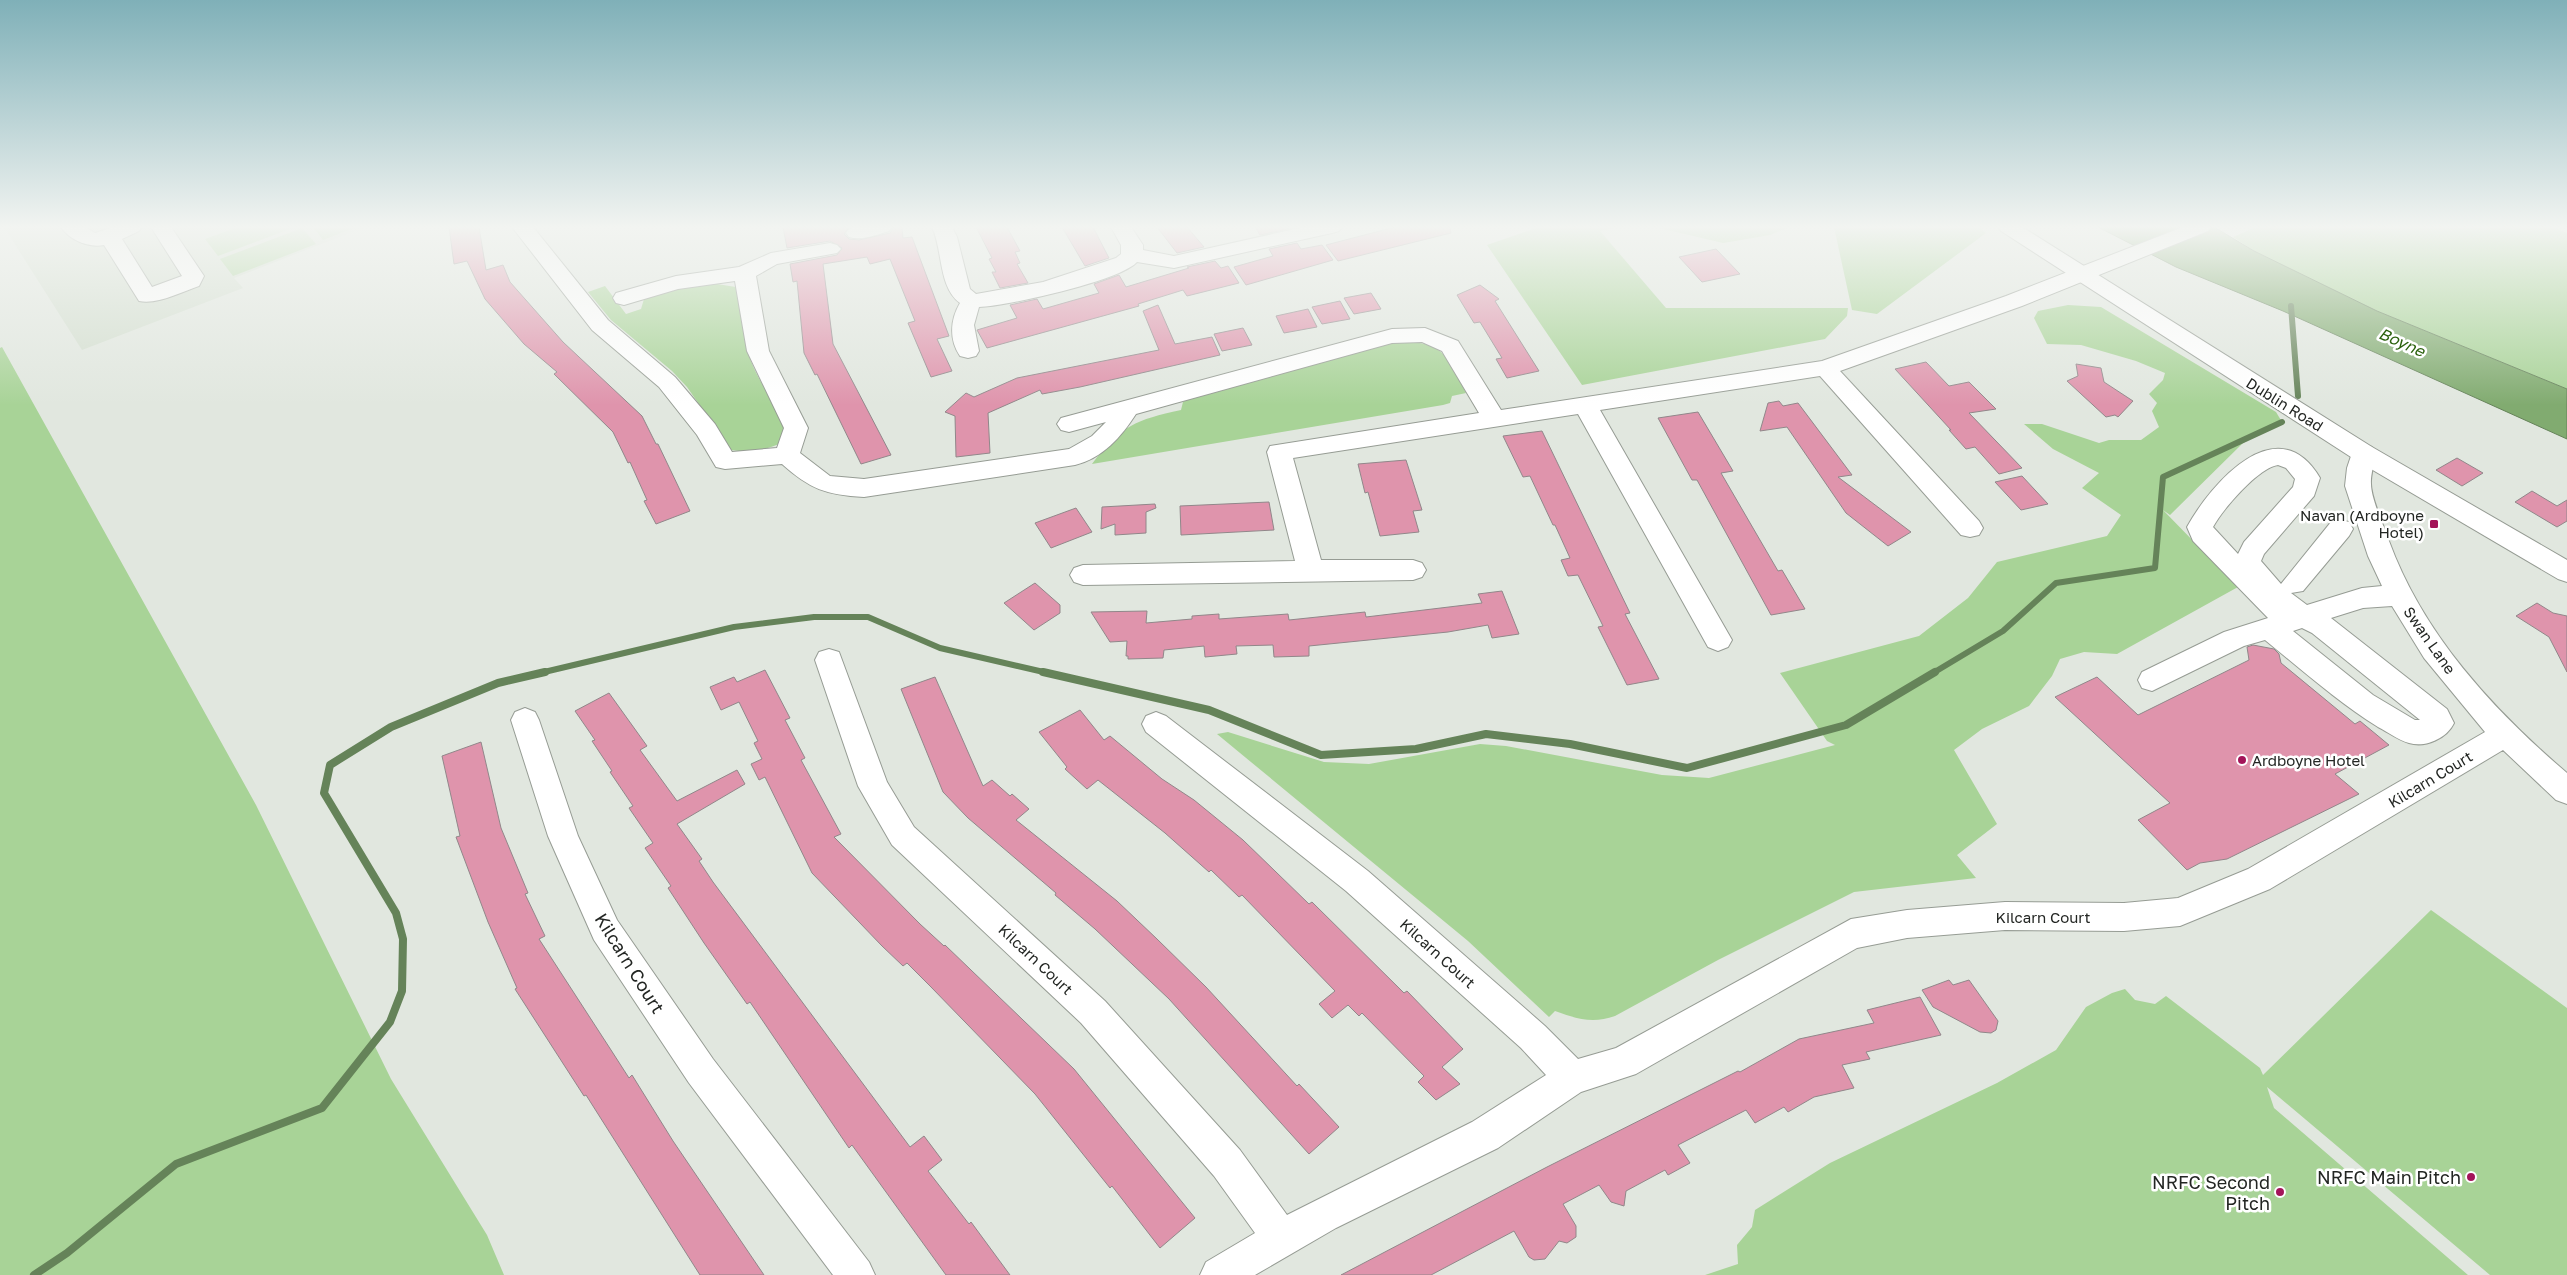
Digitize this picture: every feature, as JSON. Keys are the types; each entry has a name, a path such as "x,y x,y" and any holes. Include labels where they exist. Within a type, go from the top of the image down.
{"street":[{"path":"141,286 147,296 176,286"},
{"path":"569,286 600,325 667,382 706,430 726,461 787,454 819,482 839,487 864,488 1075,457 1090,450 1113,432 1129,406"},
{"path":"624,298 664,286"},
{"path":"747,286 758,351 796,428 787,454"},
{"path":"958,286 964,297 972,301 989,300 1046,286"},
{"path":"1311,570 1278,452 1825,368 2052,286"},
{"name":"Dublin Road","path":"2098,286 2363,453 2567,572"},
{"path":"968,351 961,324 964,314 972,301"},
{"path":"1069,424 1129,406 1392,336 1425,335 1450,346 1495,420"},
{"path":"1825,368 1970,528"},
{"path":"1586,406 1718,640"},
{"name":"Swan Lane","path":"2363,453 2359,468 2358,486 2399,595 2435,652 2470,695 2506,734 2567,791"},
{"path":"2297,620 2282,587 2247,562 2253,549 2305,490 2308,478 2299,464 2279,454 2266,456 2253,466 2205,518 2200,527 2202,534 2297,620 2363,703 2411,732 2428,731 2440,723 2437,717 2322,626 2297,620"},
{"path":"2282,587 2340,529"},
{"path":"1083,575 1311,570 1413,570"},
{"path":"2152,680 2234,639 2362,598 2399,595"},
{"name":"Kilcarn Court","path":"829,660 873,786 903,836 1093,1012 1227,1163 1281,1238"},
{"name":"Kilcarn Court","path":"525,720 562,836 605,930 701,1071 856,1275"},
{"name":"Kilcarn Court","path":"1156,724 1357,881 1533,1037 1572,1078"},
{"name":"Kilcarn Court","path":"1219,1275 1281,1238 1485,1135 1572,1078 1624,1062 1752,988 1851,934 1907,924 2005,916 2124,917 2180,912 2259,879 2506,734"}],"shaded area":[{"path":"42,286 243,288 82,350"},
{"path":"605,286 626,314 641,309 644,299 679,288 742,288 745,334 751,361 763,385 789,424 779,444 756,451 731,450 687,387 672,371 611,320 588,292"},
{"path":"1515,286 1648,286 1666,308 1848,308 1847,316 1825,339 1582,385"},
{"path":"1847,286 1914,286 1877,314 1852,310"},
{"path":"2327,286 2567,286 2567,389 2377,311"},
{"path":"2068,305 2101,307 2276,412 2282,422 2243,443 2170,515 2163,510 2238,587 2117,654 2084,652 2060,659 2052,676 2029,706 1982,729 1954,750 1997,824 1957,855 1976,878 1854,892 1718,960 1615,1016 1599,1020 1585,1020 1555,1011 1549,1017 1468,941 1217,734 1228,732 1324,762 1369,764 1480,744 1506,746 1662,775 1709,778 1835,745 1827,741 1780,673 1919,636 1968,598 1997,562 2107,536 2121,515 2082,488 2099,473 2053,449 2024,424 2042,424 2099,443 2109,440 2141,440 2159,427 2152,411 2157,403 2149,394 2163,380 2165,373 2136,361 2081,345 2047,344 2034,318 2038,311"},
{"path":"1391,342 1421,343 1432,346 1440,351 1453,367 1466,393 1452,396 1450,403 1443,405 1092,464 1121,432 1141,421 1181,410 1183,402 1189,398"},
{"path":"2,347 256,805 391,1079 487,1235 504,1275 0,1275 0,348"},
{"path":"2431,910 2567,1008 2567,1275 2490,1275 2267,1087 2274,1108 2468,1275 1705,1275 1738,1264 1737,1245 1752,1227 1755,1210 1830,1163 1997,1083 2056,1050 2086,1007 2112,993 2125,989 2135,1000 2155,1004 2166,996 2260,1068 2263,1075"}],"water":[{"name":"Boyne","path":"2223,286 2327,286 2377,311 2567,389 2567,439 2283,311"}],"building":[{"path":"479,286 514,286 563,342 642,416 656,444 658,444 690,511 656,524 644,501 647,500 630,462 628,463 613,432 554,374 557,372 524,344 485,299"},
{"path":"798,286 826,286 833,344 891,455 861,464 817,374 815,375 804,353"},
{"path":"901,286 930,286 949,336 937,339 952,371 931,377 908,323 915,321"},
{"path":"1095,286 1225,286 1187,296 1183,290 1138,304 1139,306 987,348 977,330 1017,318 1010,305 1037,299 1043,309 1099,293"},
{"path":"1477,286 1482,286 1499,299 1495,301 1539,371 1507,378 1496,359 1502,358 1480,322 1474,323 1457,295"},
{"path":"1371,293 1381,309 1354,314 1344,298"},
{"path":"1340,301 1350,319 1322,324 1312,307"},
{"path":"1158,305 1175,344 1212,337 1220,355 1080,387 1042,394 1040,390 988,413 990,453 956,457 955,416 945,412 966,393 974,397 1017,378 1159,350 1143,311"},
{"path":"1308,309 1317,327 1284,333 1276,316"},
{"path":"1243,328 1252,345 1222,351 1214,334"},
{"path":"1926,362 1949,386 1969,382 1996,409 1969,413 2022,468 1999,474 1975,447 1966,449 1895,369"},
{"path":"2076,364 2101,368 2104,382 2133,401 2118,417 2115,415 2106,417 2067,381 2078,376"},
{"path":"1779,401 1783,406 1798,403 1852,475 1838,477 1911,532 1888,546 1846,513 1787,427 1760,431 1768,403"},
{"path":"1698,412 1733,471 1721,473 1778,571 1782,570 1805,609 1771,615 1697,480 1692,480 1658,418"},
{"path":"1542,431 1630,613 1625,614 1659,679 1627,685 1598,627 1603,626 1578,575 1568,576 1561,560 1570,558 1555,525 1553,525 1530,476 1523,477 1503,436"},
{"path":"2457,458 2483,473 2462,486 2436,470"},
{"path":"1406,460 1422,510 1413,511 1419,532 1380,536 1368,492 1365,493 1358,464"},
{"path":"2022,476 2048,504 2021,510 1995,482"},
{"path":"2532,491 2557,506 2567,500 2567,521 2557,527 2515,502"},
{"path":"1269,502 1274,530 1181,535 1180,506"},
{"path":"1155,504 1156,508 1146,512 1146,533 1115,535 1115,524 1101,529 1102,507"},
{"path":"1076,508 1092,532 1051,548 1035,523"},
{"path":"1035,583 1060,605 1060,613 1034,630 1004,603"},
{"path":"1502,591 1519,634 1492,638 1488,625 1448,632 1309,646 1309,656 1274,657 1273,645 1236,646 1237,654 1205,657 1204,646 1164,650 1163,658 1128,659 1128,656 1126,656 1127,641 1110,642 1091,612 1147,611 1146,623 1192,619 1192,616 1219,614 1219,619 1288,614 1289,620 1365,612 1366,617 1482,603 1478,594"},
{"path":"2537,603 2553,613 2567,616 2567,672 2549,637 2516,616"},
{"name":"Ardboyne Hotel","path":"2253,645 2274,649 2279,654 2281,663 2355,724 2360,721 2389,745 2335,774 2359,794 2227,859 2200,863 2187,870 2138,820 2170,803 2055,697 2097,677 2138,715 2249,660 2247,647"},
{"path":"765,670 790,718 785,720 805,758 801,760 841,834 834,837 920,924 945,945 1074,1069 1195,1218 1160,1248 1112,1186 1110,1188 1035,1094 907,963 903,966 812,873 765,777 759,780 751,764 762,759 754,743 758,741 739,702 721,710 710,687 734,677 737,682"},
{"path":"935,677 983,786 992,780 1029,809 1016,820 1117,901 1157,939 1206,987 1297,1086 1299,1084 1339,1127 1309,1154 1169,999 1095,929 1055,895 1056,893 968,818 943,792 901,689"},
{"path":"609,693 647,746 640,750 677,801 737,770 745,784 677,824 702,859 699,861 713,882 910,1147 924,1136 942,1160 928,1171 969,1224 971,1222 1010,1275 946,1275 852,1145 849,1148 750,1002 747,1004 704,943 668,888 671,886 645,848 653,843 629,808 633,806 592,741 595,740 575,711"},
{"path":"1080,710 1104,740 1110,736 1162,779 1194,800 1243,840 1309,904 1312,902 1404,993 1407,991 1463,1049 1442,1067 1460,1084 1436,1100 1418,1082 1424,1076 1362,1013 1359,1016 1348,1005 1332,1018 1319,1004 1335,991 1242,895 1239,897 1211,870 1209,872 1165,833 1098,780 1087,789 1065,769 1067,767 1039,732"},
{"path":"481,742 501,828 528,893 525,894 545,936 539,939 629,1078 632,1075 673,1141 764,1275 700,1275 586,1095 584,1096 515,989 517,988 488,922 456,837 460,836 442,756"},
{"path":"1949,980 1953,985 1969,980 1998,1021 1996,1030 1991,1033 1980,1032 1933,1007 1922,990"},
{"path":"1920,997 1941,1035 1866,1052 1870,1059 1842,1065 1854,1088 1814,1097 1788,1112 1784,1107 1755,1123 1746,1110 1678,1145 1690,1163 1668,1175 1665,1170 1626,1191 1624,1206 1611,1202 1599,1185 1563,1204 1576,1226 1576,1237 1567,1243 1559,1241 1545,1259 1534,1260 1529,1257 1514,1231 1431,1275 1341,1275 1547,1167 1738,1071 1740,1072 1799,1039 1874,1023 1867,1010"}],"waterway":[{"path":"2291,306 2298,396"},
{"path":"1933,673 2003,631 2056,583 2155,568 2163,477 2282,422"},
{"path":"540,673 734,627 814,617 868,617 940,648 1048,673"},
{"path":"34,1275 67,1253 176,1164 322,1108 390,1022 402,991 403,939 396,913 324,793 330,765 391,727 498,683 545,672"},
{"path":"1043,672 1209,710 1321,755 1416,749 1486,734 1570,744 1687,768 1846,725 1935,672"}],"place":[{"name":"Navan (Ardboyne Hotel)","path":"2434,524"},
{"name":"Ardboyne Hotel","path":"2242,760"},
{"name":"NRFC Main Pitch","path":"2471,1177"},
{"name":"NRFC Second Pitch","path":"2280,1192"}]}
